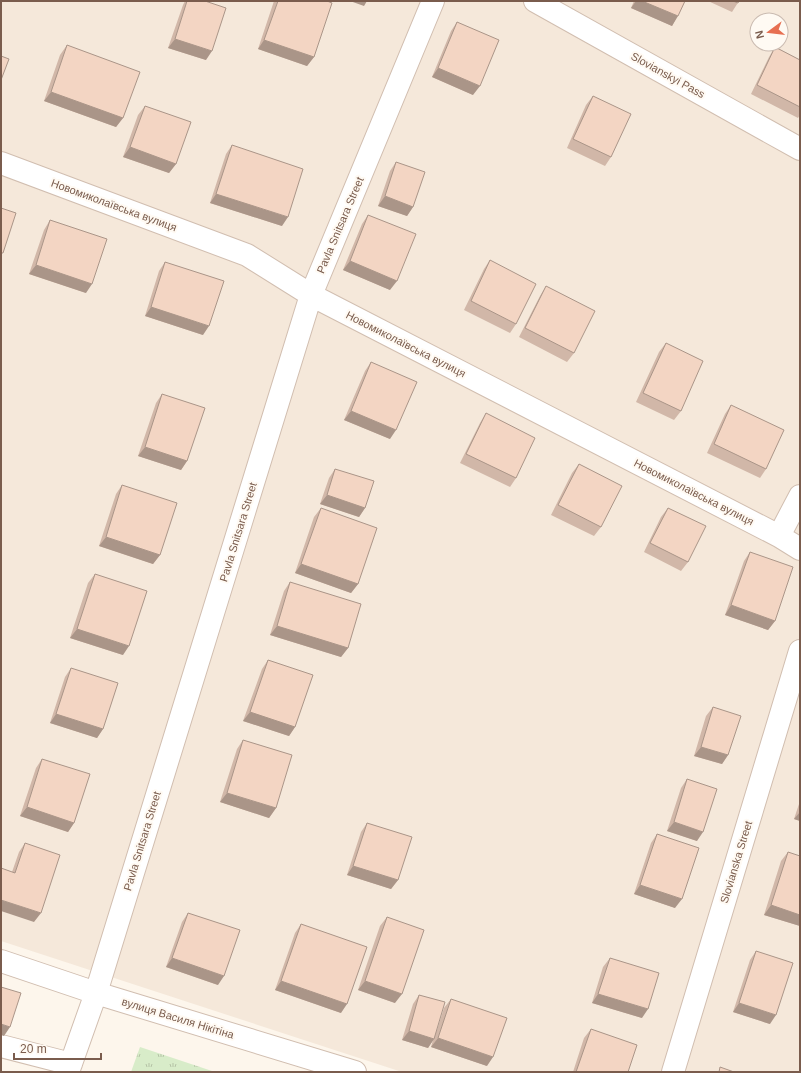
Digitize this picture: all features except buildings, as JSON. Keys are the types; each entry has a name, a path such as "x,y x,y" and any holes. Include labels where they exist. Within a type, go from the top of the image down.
{"street":[{"name":"Pavla Snitsara Street","path":"70,1068 96,993 311,295 433,1"},
{"name":"Slovianskyi Pass","path":"535,1 800,149"},
{"name":"Новомиколаївська вулиця","path":"1,163 247,255 311,295 779,536 800,549"},
{"path":"779,536 800,496"},
{"name":"Slovianska Street","path":"673,1072 800,651"},
{"name":"вулиця Василя Нікітіна","path":"1,961 96,993 355,1072"},
{"path":"1,1046 70,1068"}],"shaded area":[{"path":"1,1 800,1 800,1072 402,1072 1,941"}],"green space":[{"path":"140,1047 215,1072 131,1072"}]}
